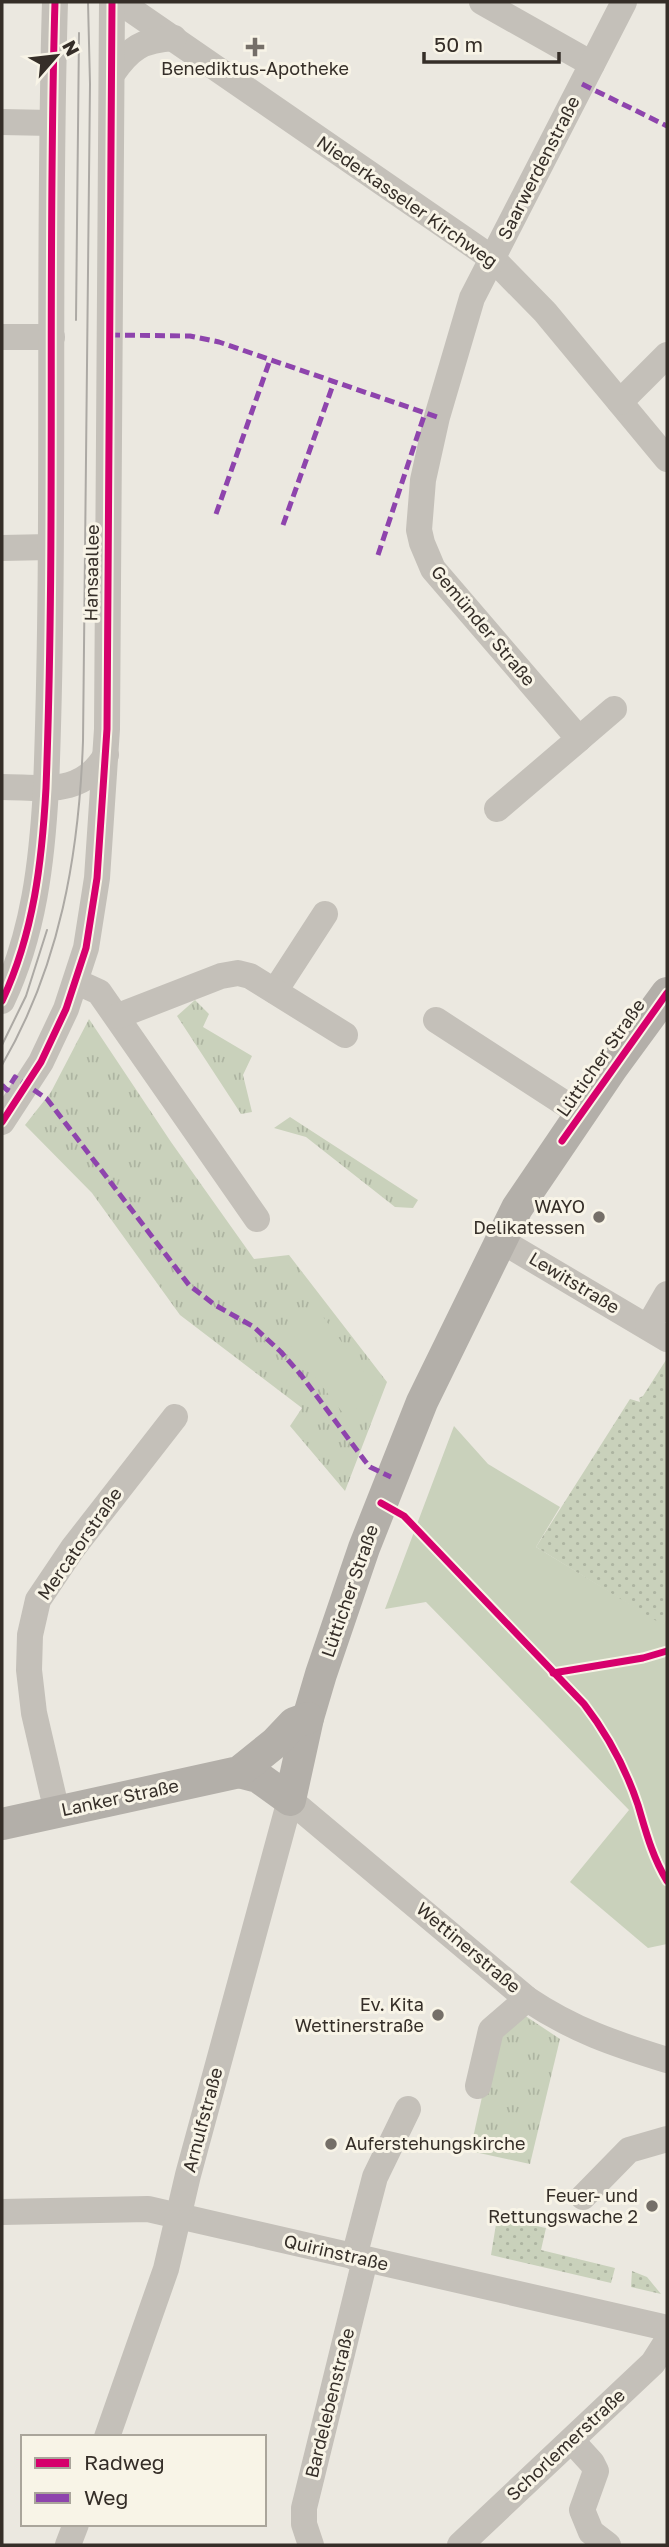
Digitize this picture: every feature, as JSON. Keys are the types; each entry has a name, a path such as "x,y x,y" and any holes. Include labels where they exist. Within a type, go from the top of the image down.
{"main road":[{"name":"Lütticher Straße","path":"290,1800 307,1718 364,1548 422,1402 517,1208 667,993"},
{"name":"Lanker Straße","path":"2,1824 239,1772 275,1743 294,1723 307,1718"},
{"path":"239,1772 258,1777 290,1800"}],"street":[{"path":"2,1001 32,914 43,844 47,788 52,337 51,123 55,2"},
{"name":"Hansaallee","path":"2,1122 41,1062 77,982 86,948 97,878 106,755 112,2"},
{"name":"Niederkasseler Kirchweg","path":"120,2 493,259 545,312 667,459"},
{"path":"482,2 592,64"},
{"name":"Saarwerdenstraße","path":"493,259 624,2"},
{"path":"112,74 126,55 144,42 174,38"},
{"path":"2,122 51,123"},
{"name":"Gemünder Straße","path":"493,259 472,298 437,417 423,480 419,530 433,569 579,739"},
{"path":"2,337 52,337"},
{"path":"621,402 667,355"},
{"path":"2,548 50,547"},
{"path":"498,810 614,709"},
{"path":"2,787 61,788 81,781 100,766 106,755"},
{"path":"275,991 325,914"},
{"path":"118,1016 220,976 239,972 345,1035"},
{"path":"77,982 99,992 118,1016 257,1219"},
{"path":"436,1020 581,1114"},
{"name":"Lewitstraße","path":"500,1240 657,1333 667,1294"},
{"name":"Mercatorstraße","path":"57,1812 34,1713 29,1670 30,1635 38,1600 73,1548 175,1417"},
{"name":"Wettinerstraße","path":"290,1800 527,1998 592,2036 667,2060"},
{"name":"Arnulfstraße","path":"108,2435 166,2269 188,2175 290,1800"},
{"path":"478,2086 491,2030 527,1998"},
{"name":"Bardelebenstraße","path":"311,2545 304,2524 304,2508 360,2259 375,2177 408,2109"},
{"path":"583,2197 629,2150 667,2139"},
{"name":"Quirinstraße","path":"2,2212 137,2208 180,2215 360,2259 667,2328"},
{"name":"Schorlemerstraße","path":"460,2545 653,2363 667,2341"},
{"path":"572,2441 596,2471 582,2510 591,2532 608,2545"},
{"path":"68,2545 75,2526"}],"green space":[{"path":"195,1000 209,1014 203,1027 252,1056 243,1075 252,1112 241,1114 177,1016"},
{"path":"89,1019 171,1142 254,1259 289,1255 387,1382 345,1491 290,1426 302,1408 180,1315 92,1193 25,1125 51,1092"},
{"path":"290,1117 418,1200 413,1208 395,1207 306,1137 274,1128"},
{"path":"321,1314 378,1391 346,1417 288,1342"},
{"path":"666,1360 667,1618 663,1625 536,1547 630,1399 640,1402 639,1398 643,1396"},
{"path":"454,1426 488,1464 560,1507 536,1547 663,1624 667,1618 667,1944 648,1948 570,1882 629,1810 426,1602 385,1609"},
{"path":"521,2013 560,2039 530,2164 470,2151 496,2034"},
{"path":"497,2218 546,2228 541,2250 615,2268 611,2283 491,2255"},
{"path":"632,2271 647,2277 661,2294 631,2287"}],"tram line":[{"path":"2,1065 39,988 52,949 71,867 81,784 90,84 88,2"},
{"path":"76,320 79,33"},
{"path":"2,1045 26,996 47,930"}],"marked path":[{"path":"582,84 667,126"},
{"path":"110,335 190,336 219,342 437,417"},
{"path":"216,514 270,360"},
{"path":"283,525 334,382"},
{"path":"378,555 425,413"},
{"path":"2,1085 7,1090 15,1077 47,1099 189,1285 215,1305 254,1327 281,1352 370,1467 391,1477"}],"cycle path":[{"path":"2,1001 29,923 39,870 46,788 55,2"},
{"path":"2,1122 41,1062 66,1009 86,948 97,878 107,729 112,2"},
{"path":"562,1141 667,993"},
{"path":"381,1503 404,1516 584,1704 622,1765 653,1853 667,1881"},
{"path":"553,1673 643,1658 667,1651"}],"place":[{"name":"Benediktus-Apotheke","path":"255,47"},
{"name":"WAYO Delikatessen","path":"599,1217"},
{"name":"Ev. Kita Wettinerstraße","path":"438,2015"},
{"name":"Auferstehungskirche","path":"331,2144"},
{"name":"Feuer- und Rettungswache 2","path":"652,2206"}]}
